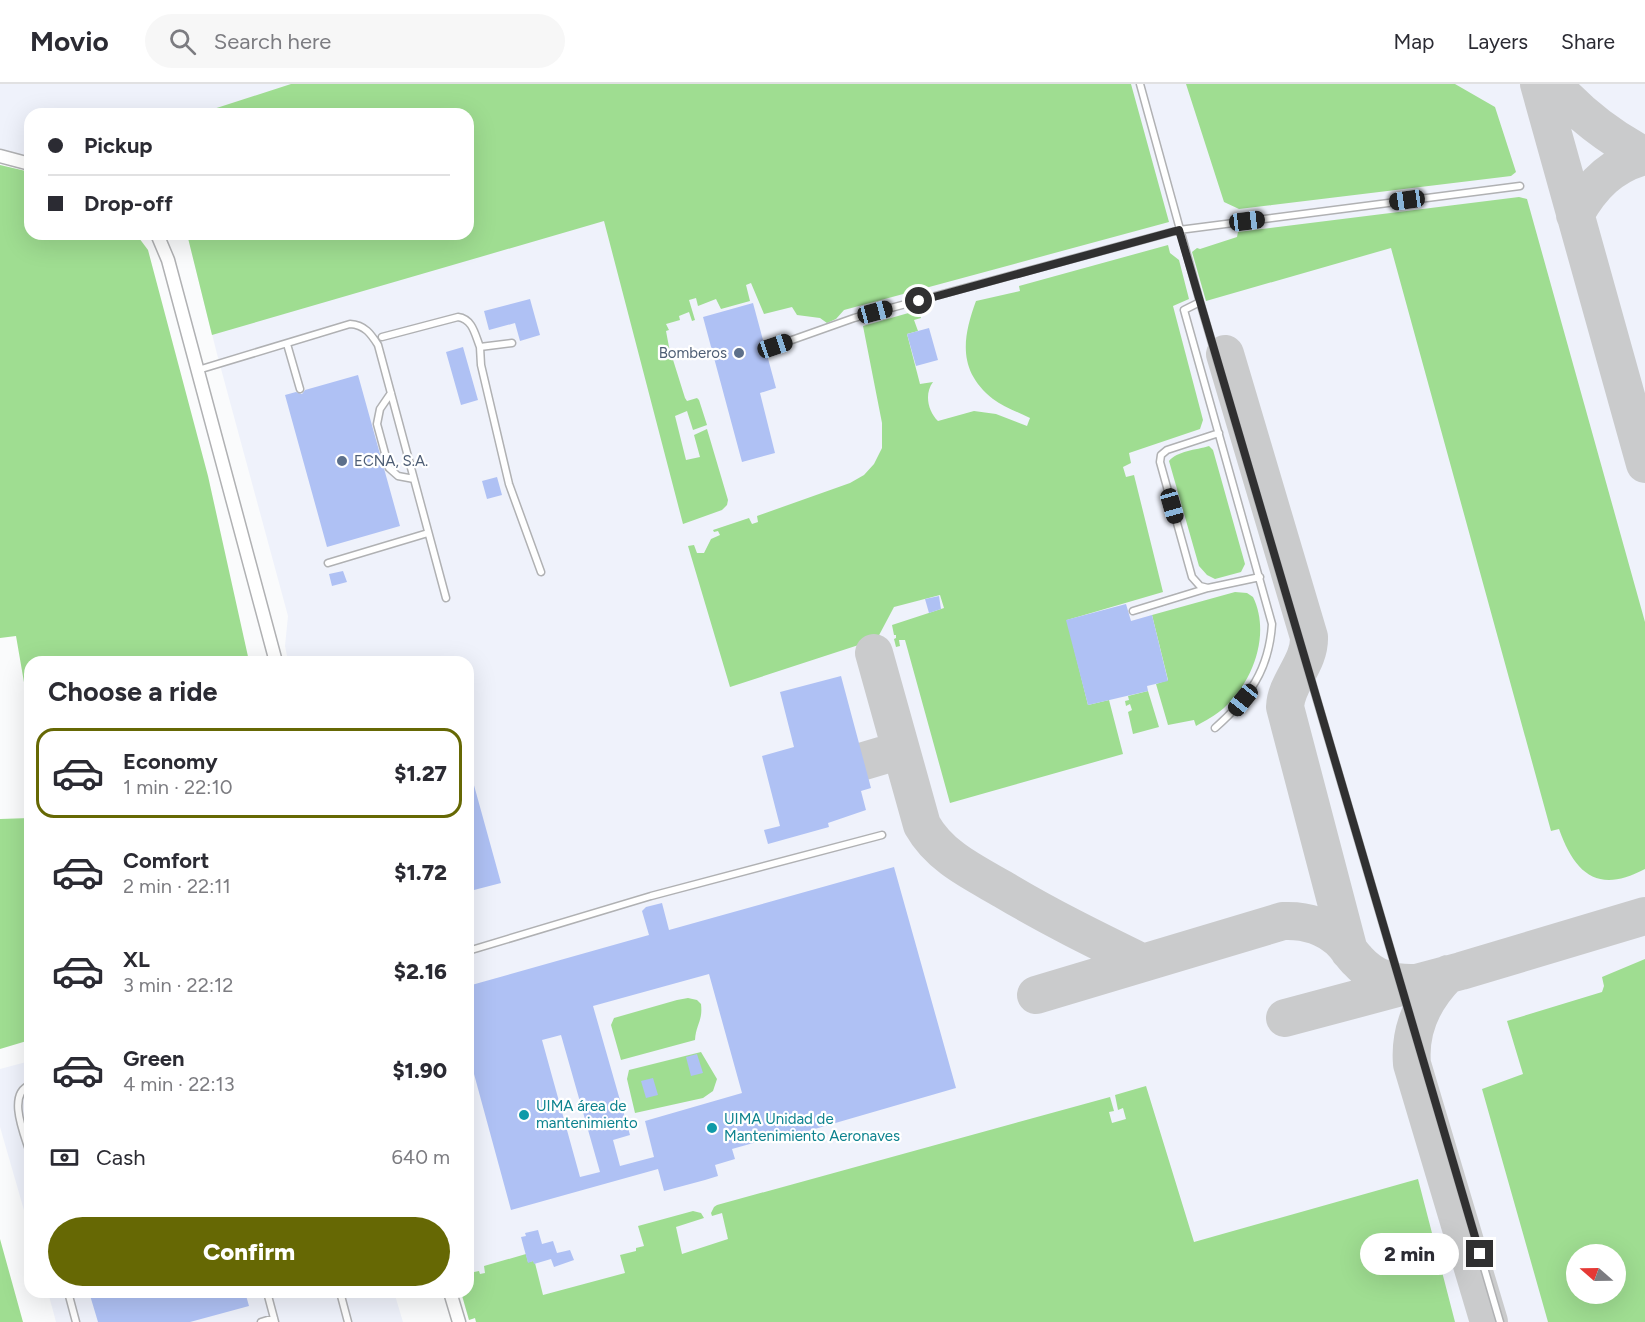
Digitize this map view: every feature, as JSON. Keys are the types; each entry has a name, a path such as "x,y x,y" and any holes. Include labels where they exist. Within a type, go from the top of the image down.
{"street":[{"path":"0,156 24,162"},
{"path":"160,240 168,260 274,656"},
{"path":"452,1298 459,1322"}],"lane":[{"path":"1140,84 1179,230 1500,1322"},
{"path":"775,346 854,318 1179,230 1520,186"},
{"path":"1200,302 1184,310 1272,624 1267,659 1258,678 1233,712 1215,728"},
{"path":"197,371 350,324 356,324 382,337 463,317 471,324 480,347 481,365 509,484 541,572"},
{"path":"370,332 378,345 446,598"},
{"path":"378,345 382,337"},
{"path":"480,347 512,343"},
{"path":"287,344 300,389"},
{"path":"391,393 380,409 377,424 388,468 398,476 414,479"},
{"path":"1208,588 1197,583 1190,571 1160,462 1161,455 1167,450 1219,432"},
{"path":"328,562 429,533"},
{"path":"1185,594 1190,585 1190,571"},
{"path":"1133,611 1185,594 1260,577"},
{"path":"474,949 651,896 882,835"},
{"path":"24,1089 18,1099 18,1110 24,1132"},
{"path":"70,1298 76,1322"},
{"path":"261,1322 275,1320 269,1298"},
{"path":"342,1298 348,1322"}],"shaded area":[{"path":"0,84 1645,84 1645,1322 476,1322 475,1318 469,1320 463,1298 474,1298 474,656 287,656 285,646 288,616 188,240 474,240 474,108 24,108 24,158 0,152"},
{"path":"24,1063 24,1210 0,1127 0,1069"},
{"path":"50,1298 396,1298 403,1322 56,1322"}],"green space":[{"path":"291,84 1131,84 1169,222 844,310 836,319 827,323 820,318 797,315 792,307 764,314 751,283 746,285 750,301 721,309 716,299 698,306 696,298 689,300 695,320 692,321 689,312 679,316 680,320 666,324 669,330 666,331 685,398 687,401 697,398 699,400 707,425 693,430 687,411 675,416 686,460 700,457 694,435 707,429 728,500 722,510 683,524 604,221 212,335 188,240 474,240 474,108 217,108"},
{"path":"1186,84 1455,84 1495,107 1516,172 1511,176 1239,209 1224,202"},
{"path":"0,165 24,171 24,240 140,240 148,250 208,476 248,656 24,656 24,682 16,636 0,638"},
{"path":"1519,197 1527,199 1645,622 1645,869 1614,880 1590,875 1581,868 1565,845 1559,829 1551,831 1391,248 1206,301 1192,252 1197,248 1237,237 1238,232"},
{"path":"1168,245 1170,253 1179,260 1189,299 1173,306 1203,420 1200,429 1129,453 1131,463 1123,467 1126,477 1134,475 1163,592 1067,620 1088,705 1109,700 1123,754 950,803 905,640 899,640 900,646 896,647 894,639 896,635 894,635 892,625 944,608 940,595 894,607 877,639 730,687 688,546 694,545 697,553 704,553 711,539 720,535 718,531 713,530 749,518 752,524 758,522 757,516 850,483 864,475 874,464 882,448 882,423 863,326 919,310 921,318 914,320 918,331 907,334 920,384 933,382 928,402 938,421 974,411 996,414 1027,426 1030,418 993,399 974,377 969,366 966,341 976,301 1020,291 1019,286"},
{"path":"1209,446 1213,450 1245,564 1241,572 1215,579 1207,575 1199,566 1169,461 1182,453"},
{"path":"1235,592 1247,593 1253,597 1258,611 1259,642 1251,671 1234,697 1214,715 1196,726 1194,720 1168,725 1156,684 1168,680 1152,615"},
{"path":"1148,691 1159,727 1133,734 1128,712 1132,710 1130,704 1126,706 1125,701 1129,700 1128,696"},
{"path":"24,818 24,1042 0,1049 0,819"},
{"path":"1645,959 1645,1322 1548,1322 1482,1089 1523,1074 1507,1021 1602,992 1604,986 1602,977"},
{"path":"688,998 697,1000 701,1004 701,1015 695,1040 621,1060 611,1025 614,1018"},
{"path":"701,1052 717,1079 713,1091 703,1098 635,1113 627,1079 629,1070"},
{"path":"1146,1086 1194,1242 1418,1179 1455,1322 476,1322 475,1318 469,1320 463,1298 474,1298 474,1272 485,1273 484,1266 526,1254 528,1262 535,1263 543,1295 625,1273 620,1255 636,1251 636,1248 644,1246 638,1226 693,1211 701,1213 704,1218 676,1227 682,1254 728,1239 722,1213 712,1216 711,1213 717,1205 1110,1097 1114,1111 1109,1112 1112,1123 1126,1119 1123,1108 1118,1110 1115,1095"},
{"path":"0,1239 23,1322 0,1322"}],"building":[{"path":"530,299 540,335 520,341 515,323 489,330 484,311"},
{"name":"Bomberos","path":"753,303 776,388 760,393 775,453 742,462 703,317"},
{"path":"929,328 938,360 916,366 907,334"},
{"path":"463,347 478,400 461,405 446,352"},
{"name":"ECNA, S.A.","path":"358,375 400,526 327,547 285,395 296,392 302,394 305,390"},
{"path":"497,477 502,495 487,499 482,481"},
{"path":"343,571 347,582 332,586 329,574"},
{"path":"939,596 941,609 929,613 925,599"},
{"path":"1126,604 1131,621 1152,615 1168,681 1147,686 1148,691 1088,705 1066,620"},
{"path":"841,676 871,788 861,791 866,810 828,823 829,827 768,844 764,830 780,826 762,756 794,747 780,692"},
{"path":"474,785 501,883 474,890"},
{"path":"894,867 956,1088 794,1135 793,1132 732,1149 735,1159 715,1165 718,1176 705,1180 664,1191 658,1169 511,1210 474,1074 474,984 649,935 642,911 646,907 662,903 669,930","holes":["709,974 742,1093 645,1121 654,1157 620,1166 613,1140 630,1135 593,1006","561,1035 600,1172 580,1177 542,1040"]},
{"path":"697,1054 703,1073 691,1076 686,1057"},
{"path":"653,1078 658,1095 646,1098 641,1081"},
{"path":"538,1230 542,1244 553,1241 557,1253 570,1250 574,1260 554,1267 551,1259 534,1264 533,1261 528,1263 521,1237 526,1236 525,1233"},
{"path":"91,1298 247,1298 249,1306 190,1322 98,1322"}],"taxiway":[{"path":"1539,84 1645,464"},
{"path":"1553,84 1574,106 1596,124 1645,156"},
{"path":"1575,215 1595,186 1604,178 1622,165 1645,156"},
{"path":"1225,354 1309,637 1306,655 1289,689 1285,707 1349,951"},
{"path":"874,653 922,825 929,836 948,855 969,870 1055,919 1143,963"},
{"path":"864,761 901,750"},
{"path":"1285,1018 1461,971 1645,916"},
{"path":"1036,995 1283,921 1298,921 1320,927 1339,939 1363,966 1376,975 1391,981 1415,983"},
{"path":"1448,974 1432,993 1420,1015 1413,1039 1412,1064 1489,1322"}],"place":[{"name":"Bomberos","path":"739,353"},
{"name":"ECNA, S.A.","path":"342,461"},
{"name":"UIMA área de mantenimiento","path":"524,1115"},
{"name":"UIMA Unidad de Mantenimiento Aeronaves","path":"712,1128"}],"route":[{"path":"919,301 1179,230 1480,1254"}]}
